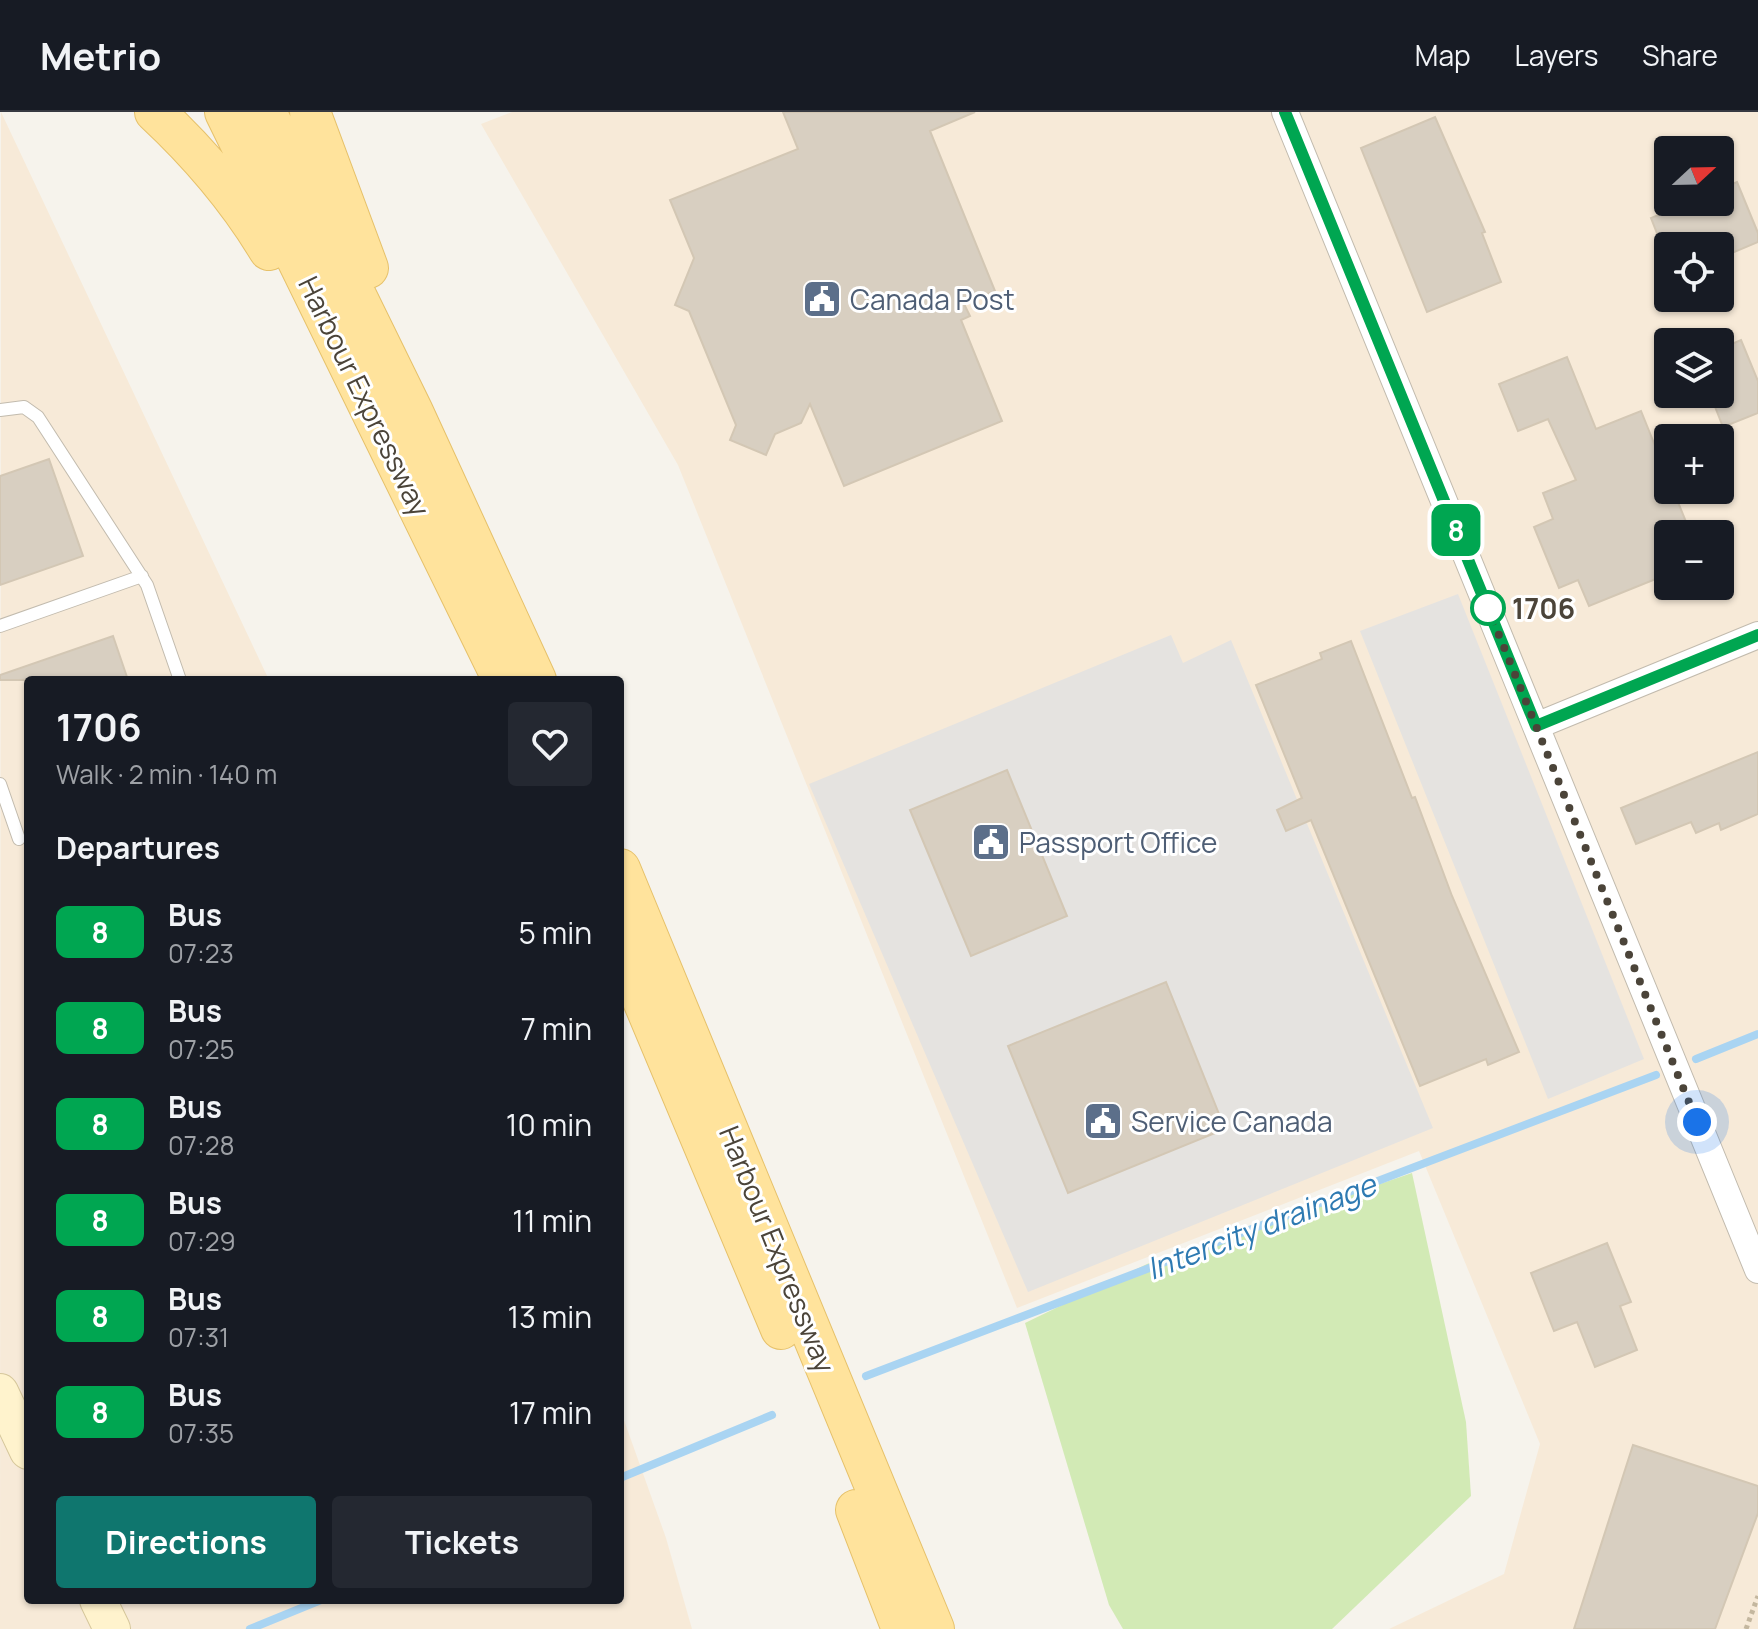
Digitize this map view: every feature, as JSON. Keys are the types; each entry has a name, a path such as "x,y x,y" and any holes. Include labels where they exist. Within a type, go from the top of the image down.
{"main road":[{"path":"155,112 200,153 245,211 397,460"},
{"name":"Harbour Expressway","path":"225,112 501,676"},
{"name":"Harbour Expressway","path":"266,112 534,676"},
{"path":"310,112 460,515"},
{"name":"Harbour Expressway","path":"624,879 934,1629"},
{"name":"Harbour Expressway","path":"624,956 847,1489 902,1629"},
{"path":"847,1489 885,1629"}],"street":[{"path":"1285,112 1758,1270"},
{"path":"1536,726 1758,635"},
{"path":"0,1392 24,1443"},
{"path":"100,1604 112,1629"}],"lane":[{"path":"0,410 24,407 38,417 142,576 179,676"},
{"path":"0,626 142,576"},
{"path":"0,784 19,839"}],"path":[{"path":"1746,1629 1758,1596"}],"shaded area":[{"path":"1,112 267,676 24,676 24,1604 624,1604 624,1420 666,1538 692,1629 0,1629"},
{"path":"512,112 1758,112 1758,1629 1389,1629 1504,1574 1540,1444 1419,1151 1017,1308 678,465 481,124"},
{"path":"1458,594 1644,1059 1548,1099 1360,631"},
{"path":"1171,635 1183,663 1231,640 1433,1128 1028,1292 809,784","holes":["1006,770 1067,916 971,956 910,810","1165,982 1225,1128 1068,1193 1008,1046"]}],"green space":[{"path":"1412,1173 1466,1422 1471,1496 1332,1629 1123,1629 1109,1605 1025,1323 1147,1264"}],"building":[{"name":"Canada Post","path":"783,112 975,112 930,131 995,291 964,304 970,316 961,320 1002,421 844,486 810,404 801,423 775,434 766,455 730,440 736,425 689,311 675,305 694,258 670,200 798,149"},
{"path":"1435,117 1485,232 1482,233 1501,282 1427,312 1361,148"},
{"path":"1737,182 1758,233 1758,242 1734,252 1734,232 1656,232 1651,218 1656,216 1734,216 1734,183"},
{"path":"1741,340 1758,381 1758,413 1730,424 1722,424 1716,408 1734,408 1734,343"},
{"path":"1567,357 1596,429 1641,411 1654,443 1654,504 1679,504 1685,520 1654,520 1654,580 1589,606 1578,580 1559,588 1534,527 1553,519 1543,493 1576,480 1548,419 1518,431 1499,384"},
{"path":"49,459 83,556 0,585 0,476"},
{"path":"113,636 127,676 24,676 24,680 0,680 0,675"},
{"path":"1351,641 1452,896 1519,1052 1488,1065 1486,1059 1420,1086 1311,820 1286,831 1277,810 1302,798 1256,685 1322,659 1320,653"},
{"path":"1758,752 1758,814 1721,830 1719,823 1696,833 1691,822 1636,844 1621,808"},
{"path":"1007,770 1067,916 971,956 910,810"},
{"path":"1166,982 1225,1129 1068,1193 1008,1046"},
{"path":"1607,1243 1631,1302 1620,1306 1637,1350 1595,1367 1577,1322 1554,1331 1531,1273"},
{"path":"1633,1445 1758,1486 1758,1513 1715,1629 1574,1629"}],"waterway":[{"name":"Intercity drainage","path":"1696,1059 1758,1034"},
{"name":"Intercity drainage","path":"866,1376 1656,1075"},
{"name":"Intercity drainage","path":"624,1476 772,1415"},
{"name":"Intercity drainage","path":"250,1629 311,1604"}],"bus line":[{"name":"8","path":"1285,112 1536,726 1758,635"}],"place":[{"name":"Canada Post","path":"822,299"},
{"name":"1706","path":"1488,608"},
{"name":"Passport Office","path":"991,842"},
{"name":"Service Canada","path":"1103,1121"}],"route":[{"path":"1488,608 1697,1122"}]}
